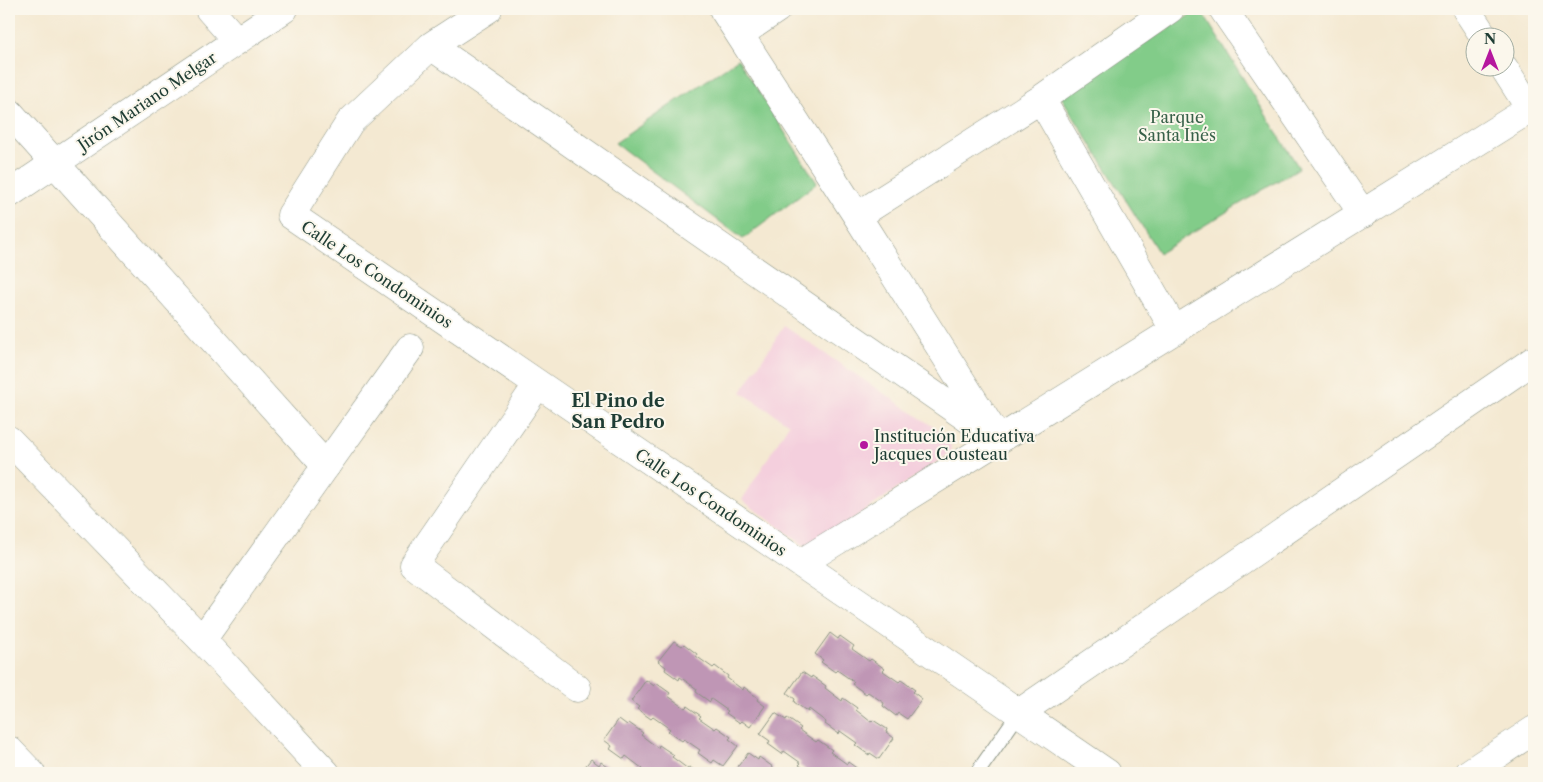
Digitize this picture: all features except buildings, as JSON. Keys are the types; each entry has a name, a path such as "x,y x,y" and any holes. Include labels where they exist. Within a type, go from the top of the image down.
{"street":[{"path":"208,9 237,41"},
{"name":"Jirón Mariano Melgar","path":"9,194 284,9"},
{"path":"488,9 431,46 999,440"},
{"path":"723,9 999,440"},
{"path":"740,34 777,9"},
{"path":"857,216 1041,99 1170,9"},
{"path":"1223,9 1363,214"},
{"path":"1466,9 1478,28"},
{"name":"Calle Los Condominios","path":"431,46 350,122 290,214 1107,773"},
{"path":"801,563 1363,214 1532,112 1510,78"},
{"path":"1041,99 1175,331"},
{"path":"9,112 326,466"},
{"path":"202,640 410,348"},
{"path":"1019,713 1534,360"},
{"path":"538,384 414,565 577,688"},
{"path":"9,440 202,640 326,773"},
{"path":"1469,773 1534,730"},
{"path":"9,750 31,773"}],"lane":[{"path":"976,773 1019,713"}],"shaded area":[{"name":"Institución Educativa Jacques Cousteau","path":"784,326 950,438 951,452 809,549 742,500 789,424 741,392"}],"green space":[{"name":"Parque Santa Inés","path":"1200,9 1299,168 1159,253 1060,95"},
{"path":"738,59 817,183 743,239 615,143"}],"place":[{"name":"Institución Educativa Jacques Cousteau","path":"864,445"}],"district":[{"name":"El Pino de San Pedro","path":"618,411"}]}
